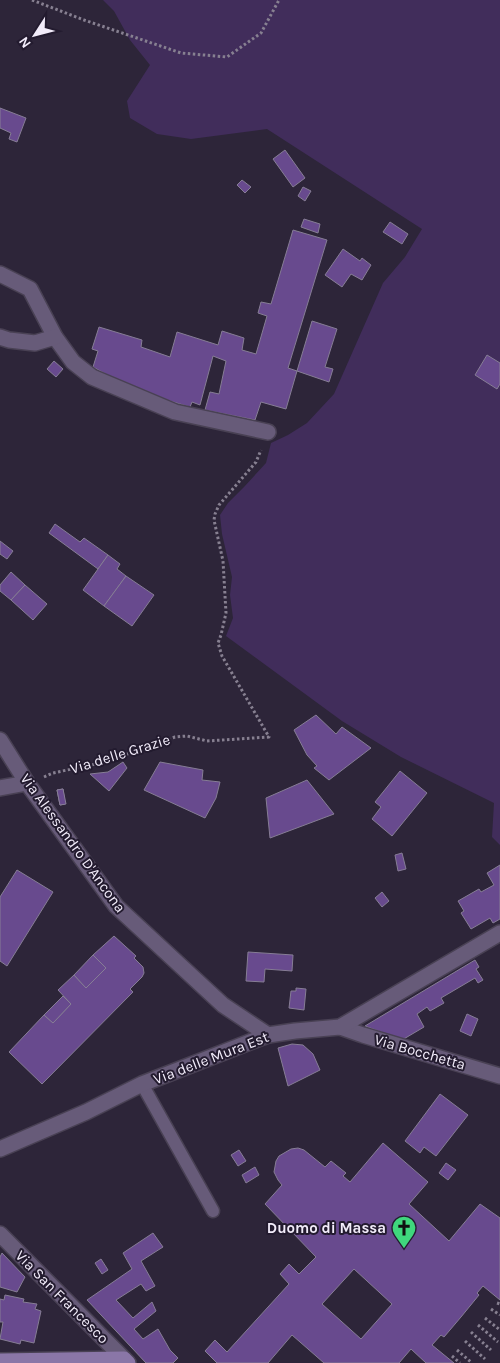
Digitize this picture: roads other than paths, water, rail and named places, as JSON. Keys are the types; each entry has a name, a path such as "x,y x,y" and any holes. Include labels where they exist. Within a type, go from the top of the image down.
{"street":[{"path":"0,274 30,289 55,337 73,362 92,377 175,412 268,432"},
{"path":"0,337 35,343 55,337"},
{"name":"Via Alessandro D'Ancona","path":"0,740 27,782 116,906 223,1005 268,1035"},
{"path":"0,788 27,782"},
{"name":"Via delle Mura Est","path":"0,1149 86,1112 142,1084 268,1035 340,1027 500,933"},
{"name":"Via Bocchetta","path":"340,1027 500,1076"},
{"name":"Via San Francesco","path":"0,1234 126,1361"},
{"path":"0,1361 126,1361"}],"lane":[{"path":"142,1084 213,1211"}],"place":[{"name":"Duomo di Massa","path":"404,1249"}]}
